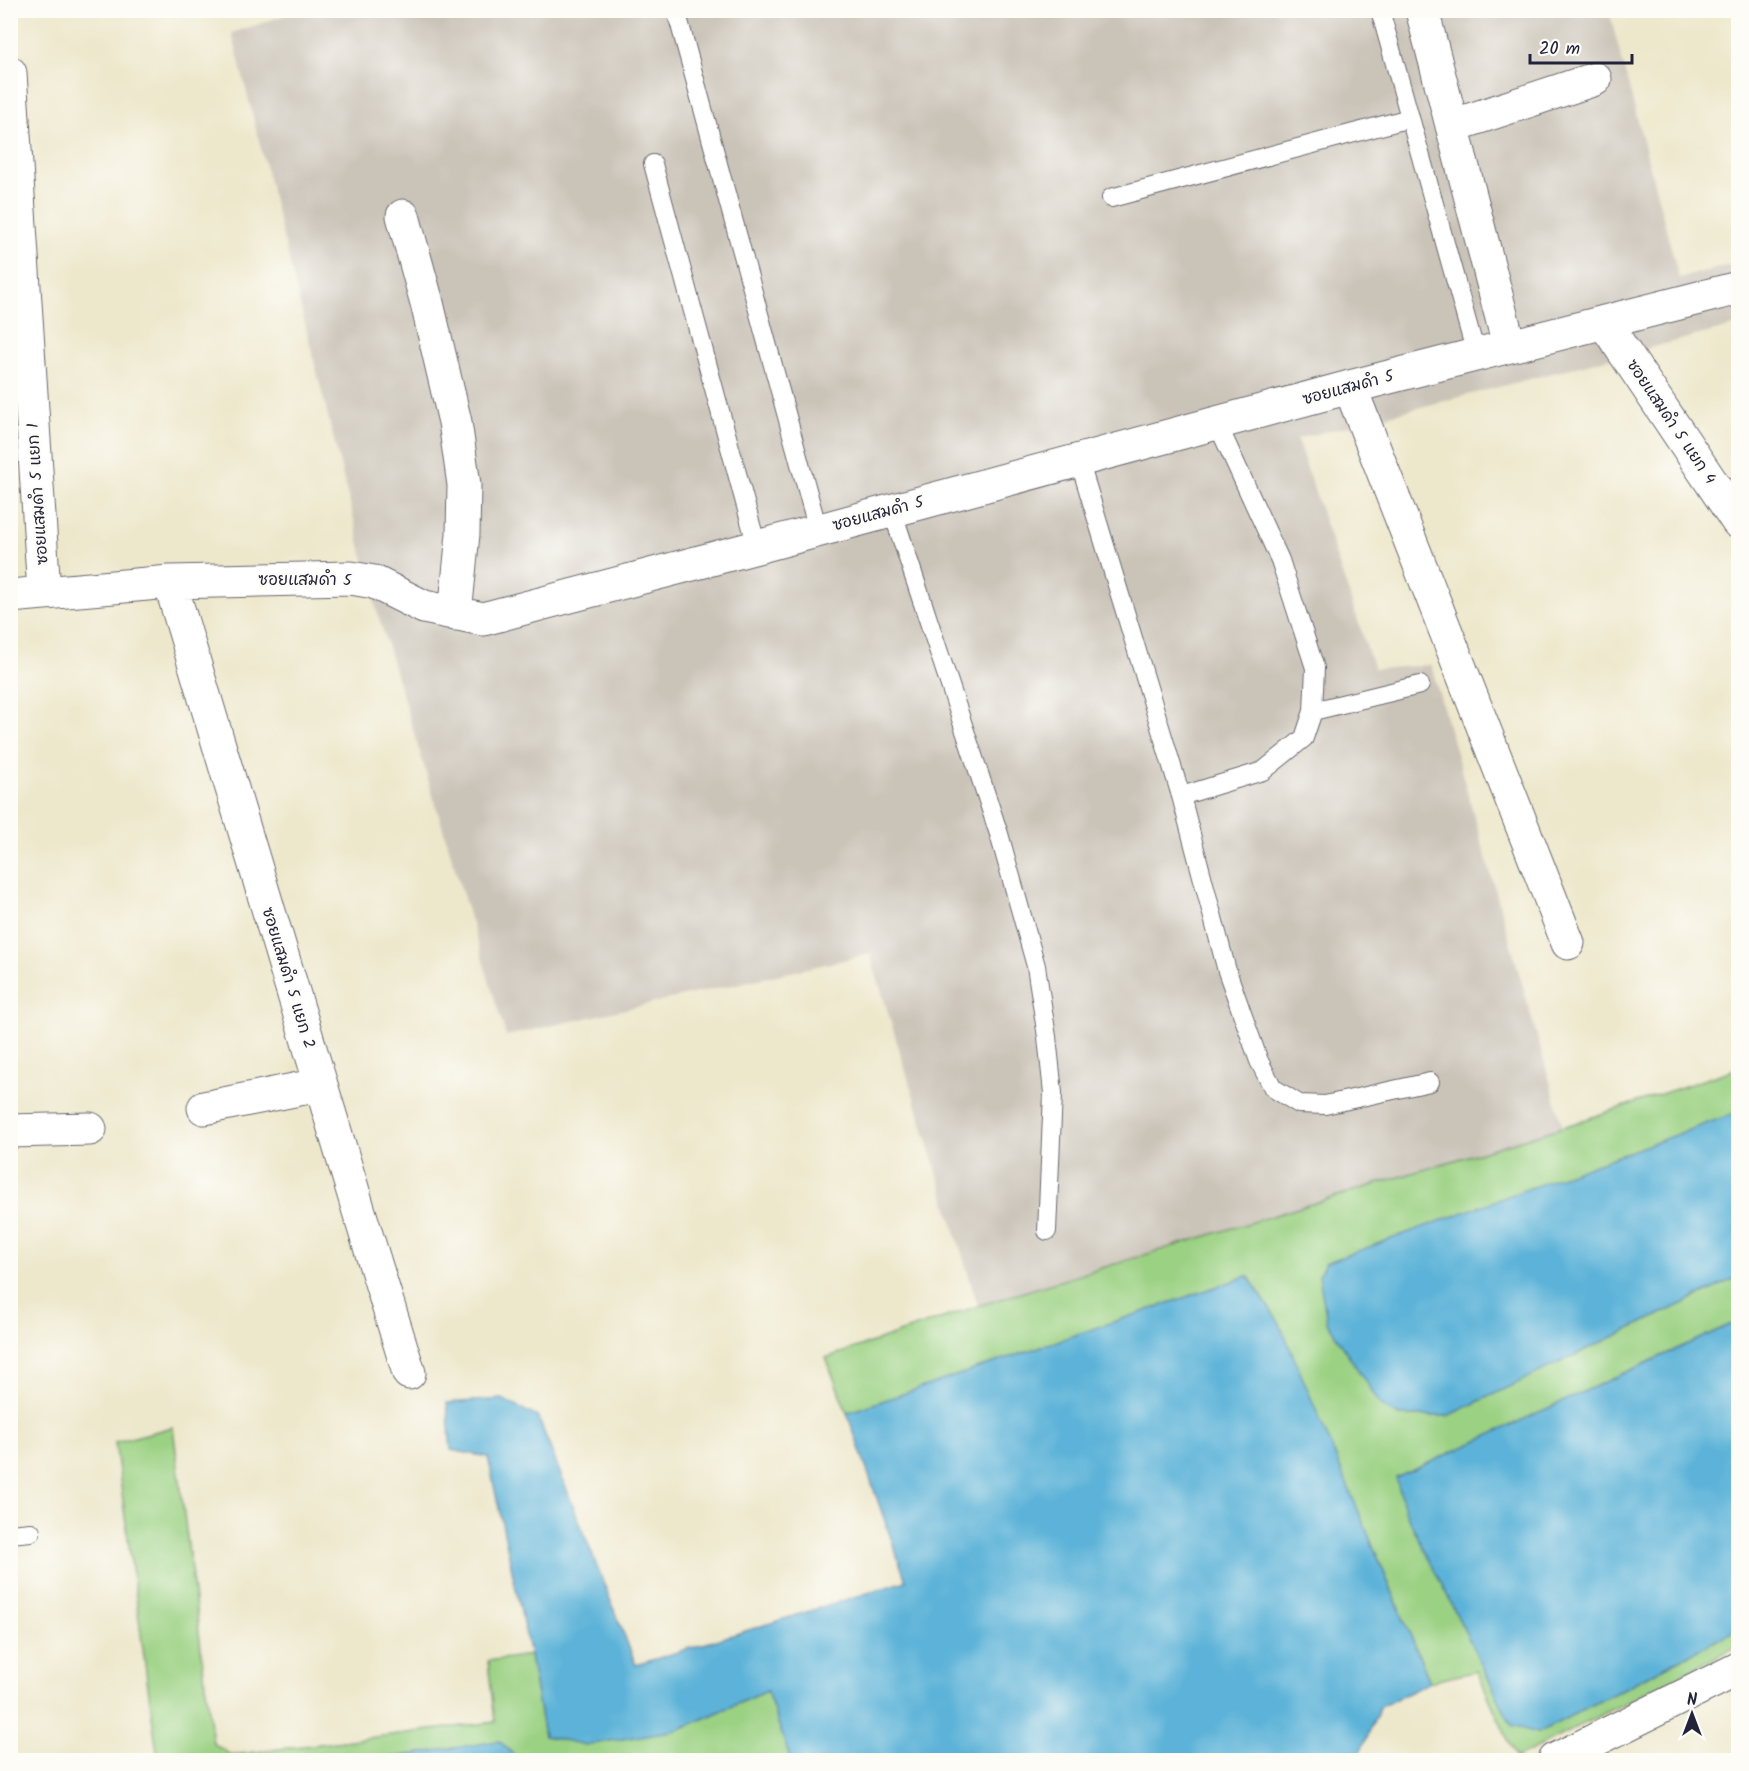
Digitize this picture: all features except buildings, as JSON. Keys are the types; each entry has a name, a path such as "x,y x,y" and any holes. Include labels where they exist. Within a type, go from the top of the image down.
{"street":[{"path":"1422,10 1509,345"},
{"name":"ซอยแสมดำ 5 แยก 1","path":"10,73 44,592"},
{"path":"1452,126 1595,79"},
{"path":"403,216 427,303 452,411 464,485 463,534 454,614"},
{"name":"ซอยแสมดำ 5","path":"10,596 170,582 351,578 374,582 424,607 483,619 1509,345 1738,288"},
{"name":"ซอยแสมดำ 5 แยก 4","path":"1604,322 1738,522"},
{"path":"1350,387 1568,943"},
{"name":"ซอยแสมดำ 5 แยก 2","path":"170,582 294,994 319,1085 409,1373"},
{"path":"204,1108 319,1085"},
{"path":"10,1131 90,1129"},
{"path":"1555,1761 1738,1669"}],"lane":[{"path":"676,10 818,531"},
{"path":"1380,10 1476,354"},
{"path":"1111,198 1410,118"},
{"path":"652,164 757,547"},
{"path":"1181,796 1263,771 1304,738 1313,711 1315,668 1280,560 1217,423"},
{"path":"1079,460 1181,796 1227,971 1259,1061 1273,1088 1299,1104 1325,1105 1430,1082"},
{"path":"892,510 999,834 1036,966 1053,1093 1047,1231"},
{"path":"1313,711 1420,685"},
{"path":"10,1534 31,1532"}],"shaded area":[{"path":"301,10 1609,11 1679,278 1738,263 1738,325 1297,439 1374,669 1431,665 1563,1127 978,1306 870,954 506,1036 376,608 232,33"}],"green space":[{"path":"1738,1068 1738,1112 1325,1263 1319,1275 1399,1416 1448,1416 1738,1277 1738,1321 1396,1478 1538,1733 1738,1629 1738,1646 1516,1758 1477,1671 1430,1682 1280,1325 1248,1276 847,1413 826,1358 978,1306 1563,1127"},
{"path":"173,1427 213,1743 231,1755 495,1722 488,1661 530,1655 544,1736 677,1730 767,1691 791,1760 743,1760 741,1755 728,1760 520,1760 499,1741 376,1760 158,1760 115,1442"}],"water":[{"path":"1738,1112 1738,1277 1448,1416 1399,1416 1382,1407 1327,1322 1319,1275 1325,1263"},
{"path":"1248,1276 1280,1324 1430,1682 1380,1707 1357,1760 791,1760 767,1691 677,1730 586,1745 544,1736 530,1655 488,1457 451,1450 447,1403 502,1399 538,1417 636,1665 906,1581 847,1413"},
{"path":"1738,1321 1738,1629 1538,1733 1512,1726 1406,1513 1396,1478"},
{"path":"499,1741 520,1760 376,1760"}]}
